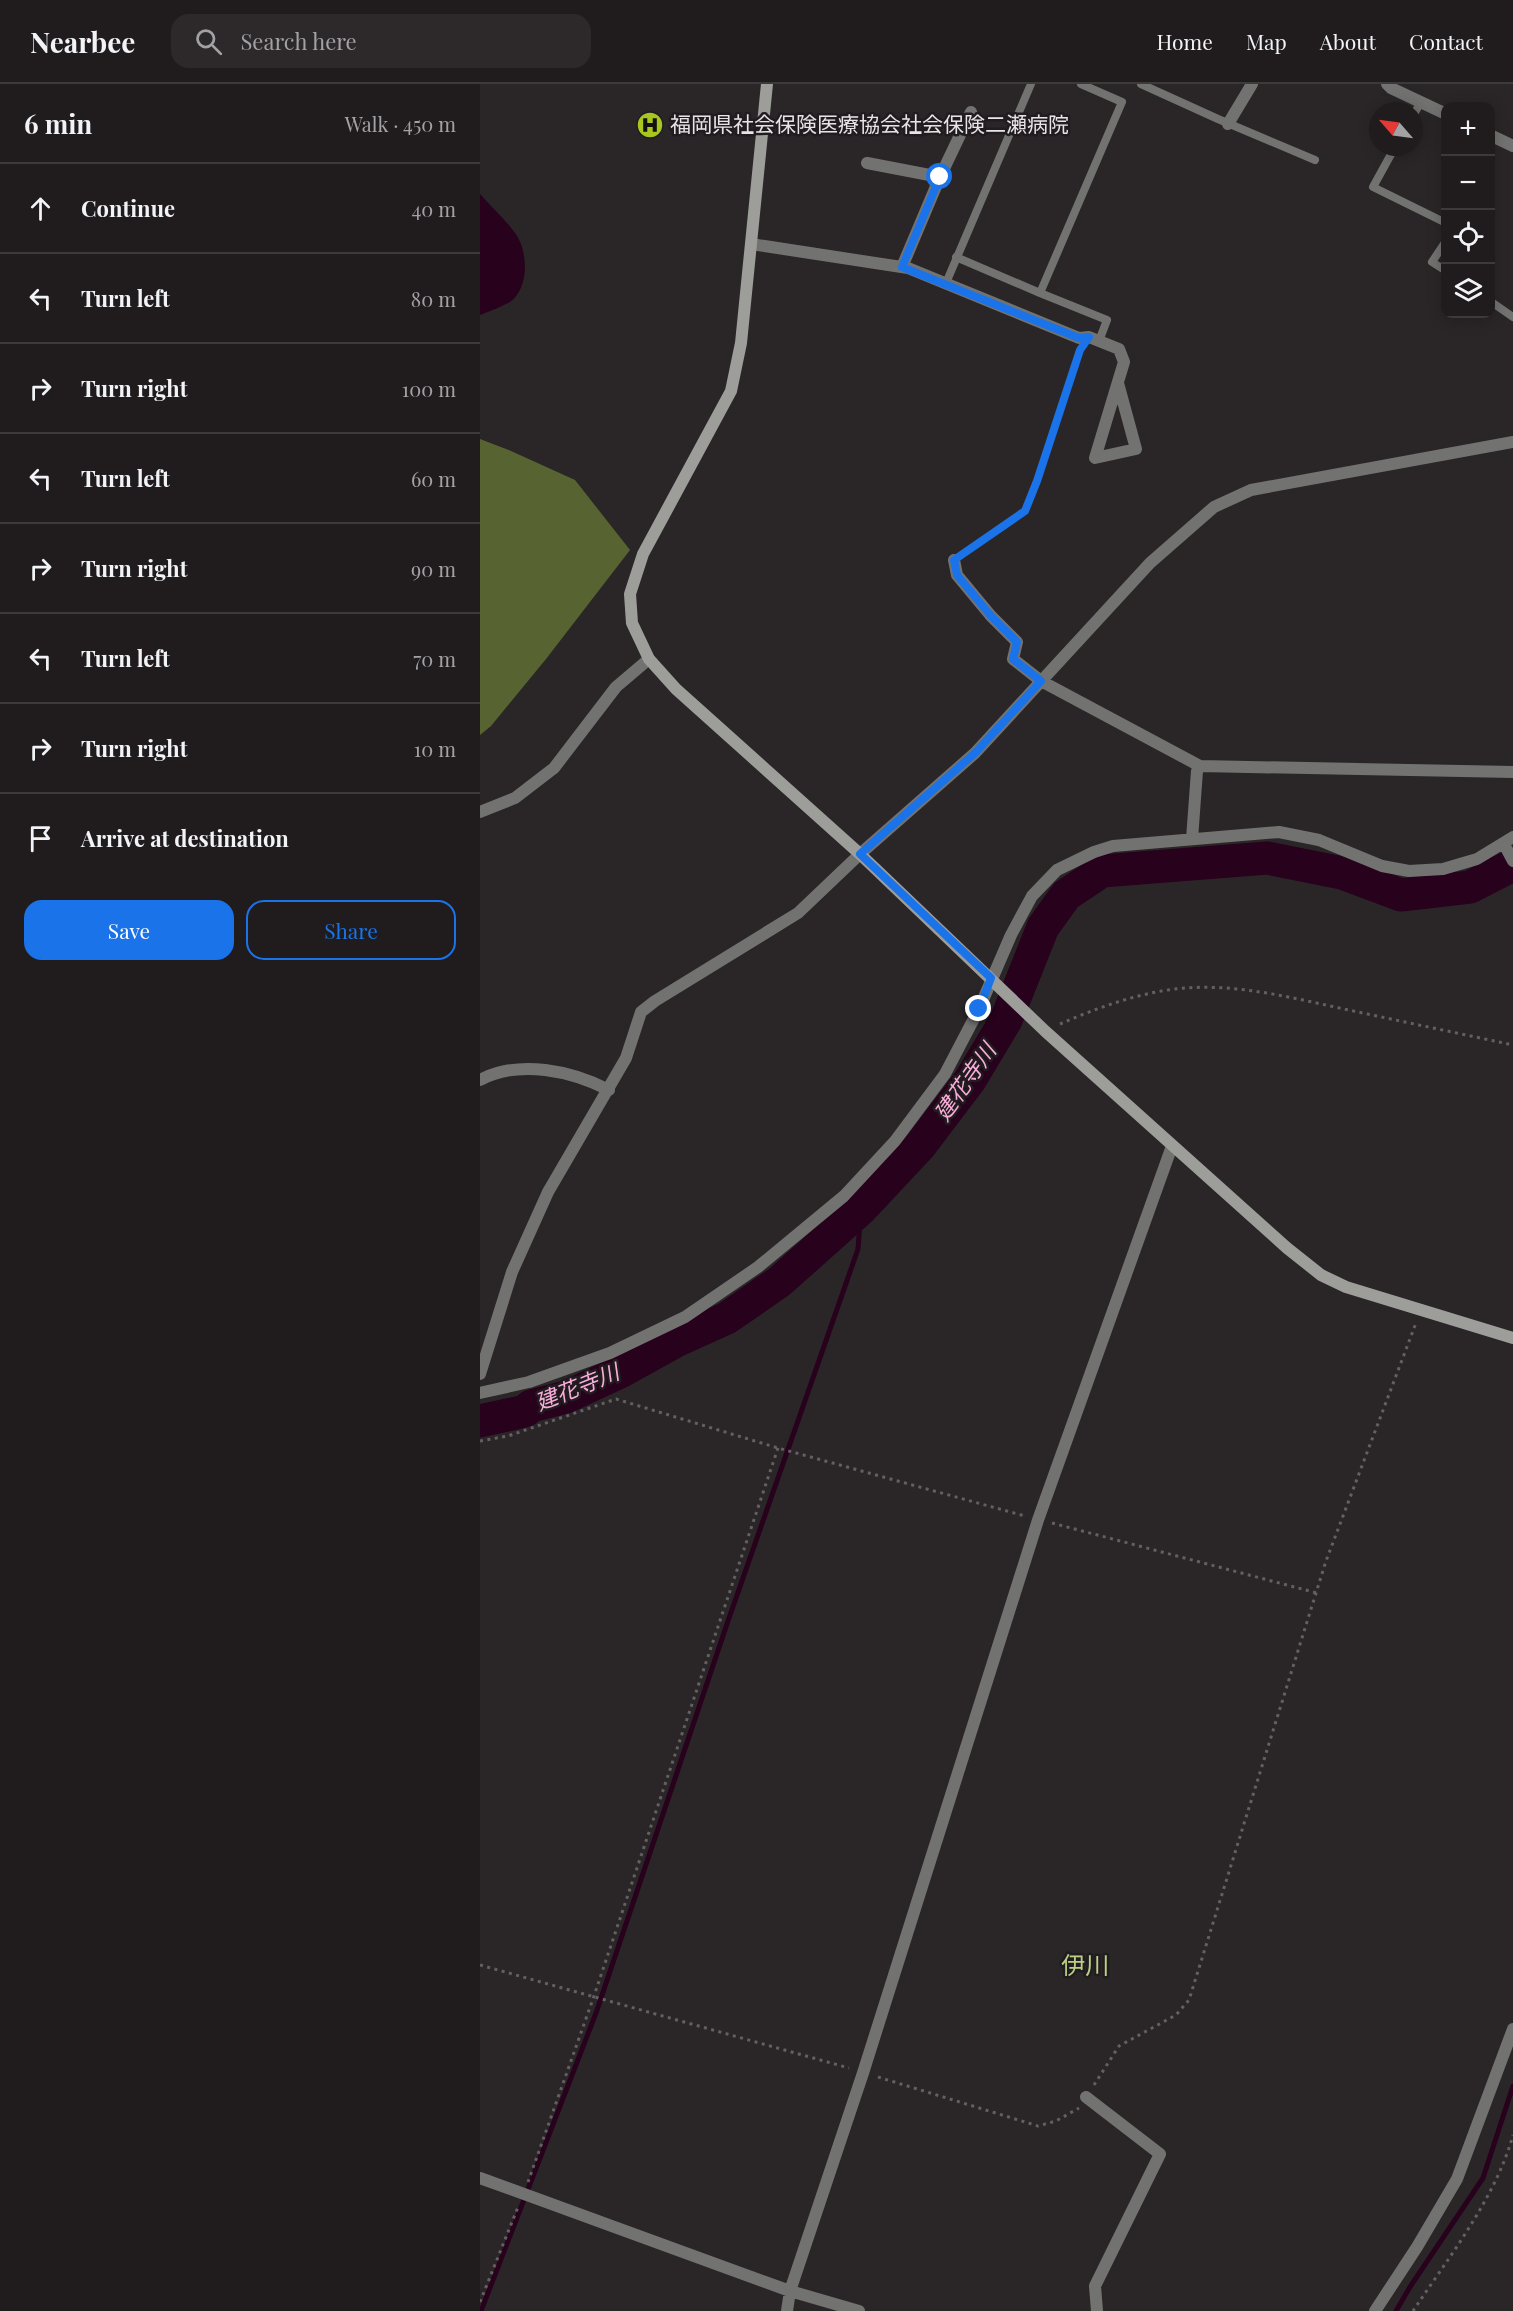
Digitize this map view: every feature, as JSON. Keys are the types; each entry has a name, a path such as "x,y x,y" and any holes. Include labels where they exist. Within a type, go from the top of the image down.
{"street":[{"path":"767,84 741,344 731,391 642,554 630,594 632,623 649,658 676,689 860,854 1024,1012 1287,1248 1321,1275 1346,1287 1513,1338"},
{"path":"1228,124 1251,84"},
{"path":"1387,84 1421,102"},
{"path":"1423,103 1441,112"},
{"path":"902,267 940,177 971,112"},
{"path":"1495,137 1513,146"},
{"path":"867,163 940,177"},
{"path":"751,244 902,267 1079,338 1094,339 1119,349 1124,362 1095,458 1136,449 1118,383"},
{"path":"481,1368 512,1272 548,1191 626,1058 641,1012 655,1001 798,913 860,854 975,753 1150,563 1214,507 1251,490 1513,442"},
{"path":"954,560 957,575 991,616 1017,642 1013,659 1041,681 1200,766 1513,772"},
{"path":"480,812 515,798 554,768 616,687 649,658"},
{"path":"1192,839 1197,771 1200,766"},
{"path":"480,1392 530,1382 610,1353 685,1317 767,1260 844,1196 895,1141 945,1074 994,982 1032,896 1058,870 1094,852 1113,846 1279,832 1319,840 1382,866 1409,871 1454,866 1477,859 1508,841 1513,861"},
{"path":"480,1080 509,1070 536,1070 566,1073 597,1083 609,1090"},
{"path":"787,2311 790,2291 863,2073 1038,1520 1172,1146"},
{"path":"1375,2311 1457,2179 1513,2029"},
{"path":"1086,2097 1160,2154 1095,2286 1097,2311"},
{"path":"480,2178 790,2291 859,2311"}],"lane":[{"path":"945,283 1031,84"},
{"path":"1040,293 1122,102 1081,84"},
{"path":"1141,84 1228,124 1316,160"},
{"path":"1163,94 1168,84"},
{"path":"1390,156 1373,187 1441,221"},
{"path":"1441,249 1432,262 1441,268"},
{"path":"956,257 1107,320 1094,339"},
{"path":"1495,304 1513,317"}],"path":[{"path":"954,560 1025,511 1080,350 1094,339"},
{"path":"1045,1031 1098,1008 1144,996 1185,988 1230,988 1314,1002 1513,1045"},
{"path":"480,1965 863,2073 1038,2126 1056,2121 1080,2107 1119,2046 1176,2015 1190,2000 1326,1561 1421,1310"},
{"path":"480,1441 508,1436 616,1399 778,1448 1038,1520 1317,1593"},
{"path":"480,2302 524,2194 594,1996 778,1448"},
{"path":"1413,2311 1482,2205 1506,2159 1513,2135"}],"green space":[{"path":"480,439 575,480 630,550 546,659 491,726 480,735"}],"shaded area":[{"path":"480,194 515,233 523,249 525,269 521,288 516,296 510,302 480,315"}],"waterway":[{"name":"建花寺川","path":"480,1421 525,1411 531,1406 566,1397 620,1372 676,1341 727,1318 779,1282 861,1209 920,1146 970,1080 1006,1020 1043,927 1066,895 1102,871 1267,858 1342,873 1401,895 1470,887 1513,865"},
{"path":"481,2311 596,2013 728,1621 858,1249 861,1209"},
{"path":"1396,2311 1483,2178 1513,2086"}],"place":[{"name":"福岡県社会保険医療協会社会保険二瀬病院","path":"650,125"}],"district":[{"name":"伊川","path":"1085,1966"}],"route":[{"path":"940,177 902,267 1079,338 1089,337 1080,350 1025,511 954,560 957,575 991,616 1017,642 1013,659 1041,681 975,753 860,854 991,978 979,1009"}]}
